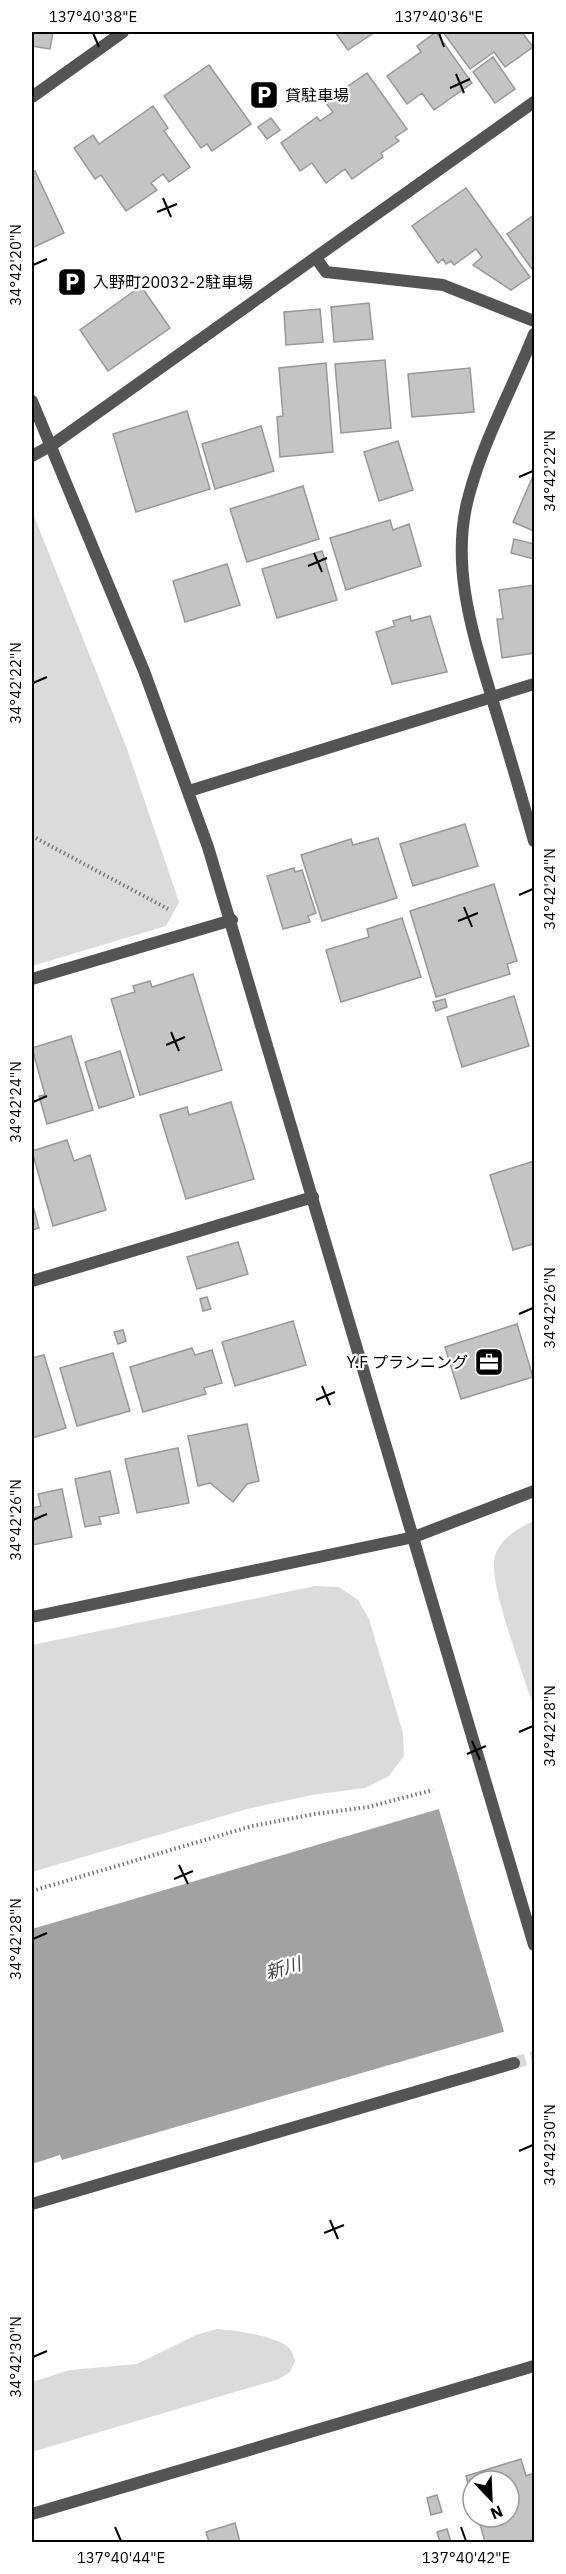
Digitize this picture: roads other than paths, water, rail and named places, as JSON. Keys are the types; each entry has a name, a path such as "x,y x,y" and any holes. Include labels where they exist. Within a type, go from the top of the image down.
{"street":[{"path":"32,97 123,32"},
{"path":"32,456 52,445 534,102"},
{"path":"315,258 326,272 443,285 534,321"},
{"path":"534,334 482,456 468,496 462,538 462,580 468,611 534,841"},
{"path":"32,401 144,671 189,791 232,920 534,1945"},
{"path":"189,791 534,684"},
{"path":"32,979 232,920"},
{"path":"32,1281 313,1197"},
{"path":"32,1617 414,1537 534,1491"},
{"path":"32,2204 514,2063"},
{"path":"32,2514 534,2366"}],"water":[{"name":"新川","path":"534,1781 534,2023 62,2160 60,2155 32,2164 32,1929"}],"tunnel":[{"path":"514,2063 534,2057"}],"place":[{"name":"貸駐車場","path":"264,95"},
{"name":"入野町20032-2駐車場","path":"72,282"},
{"name":"Y.F プランニング","path":"489,1362"}]}
